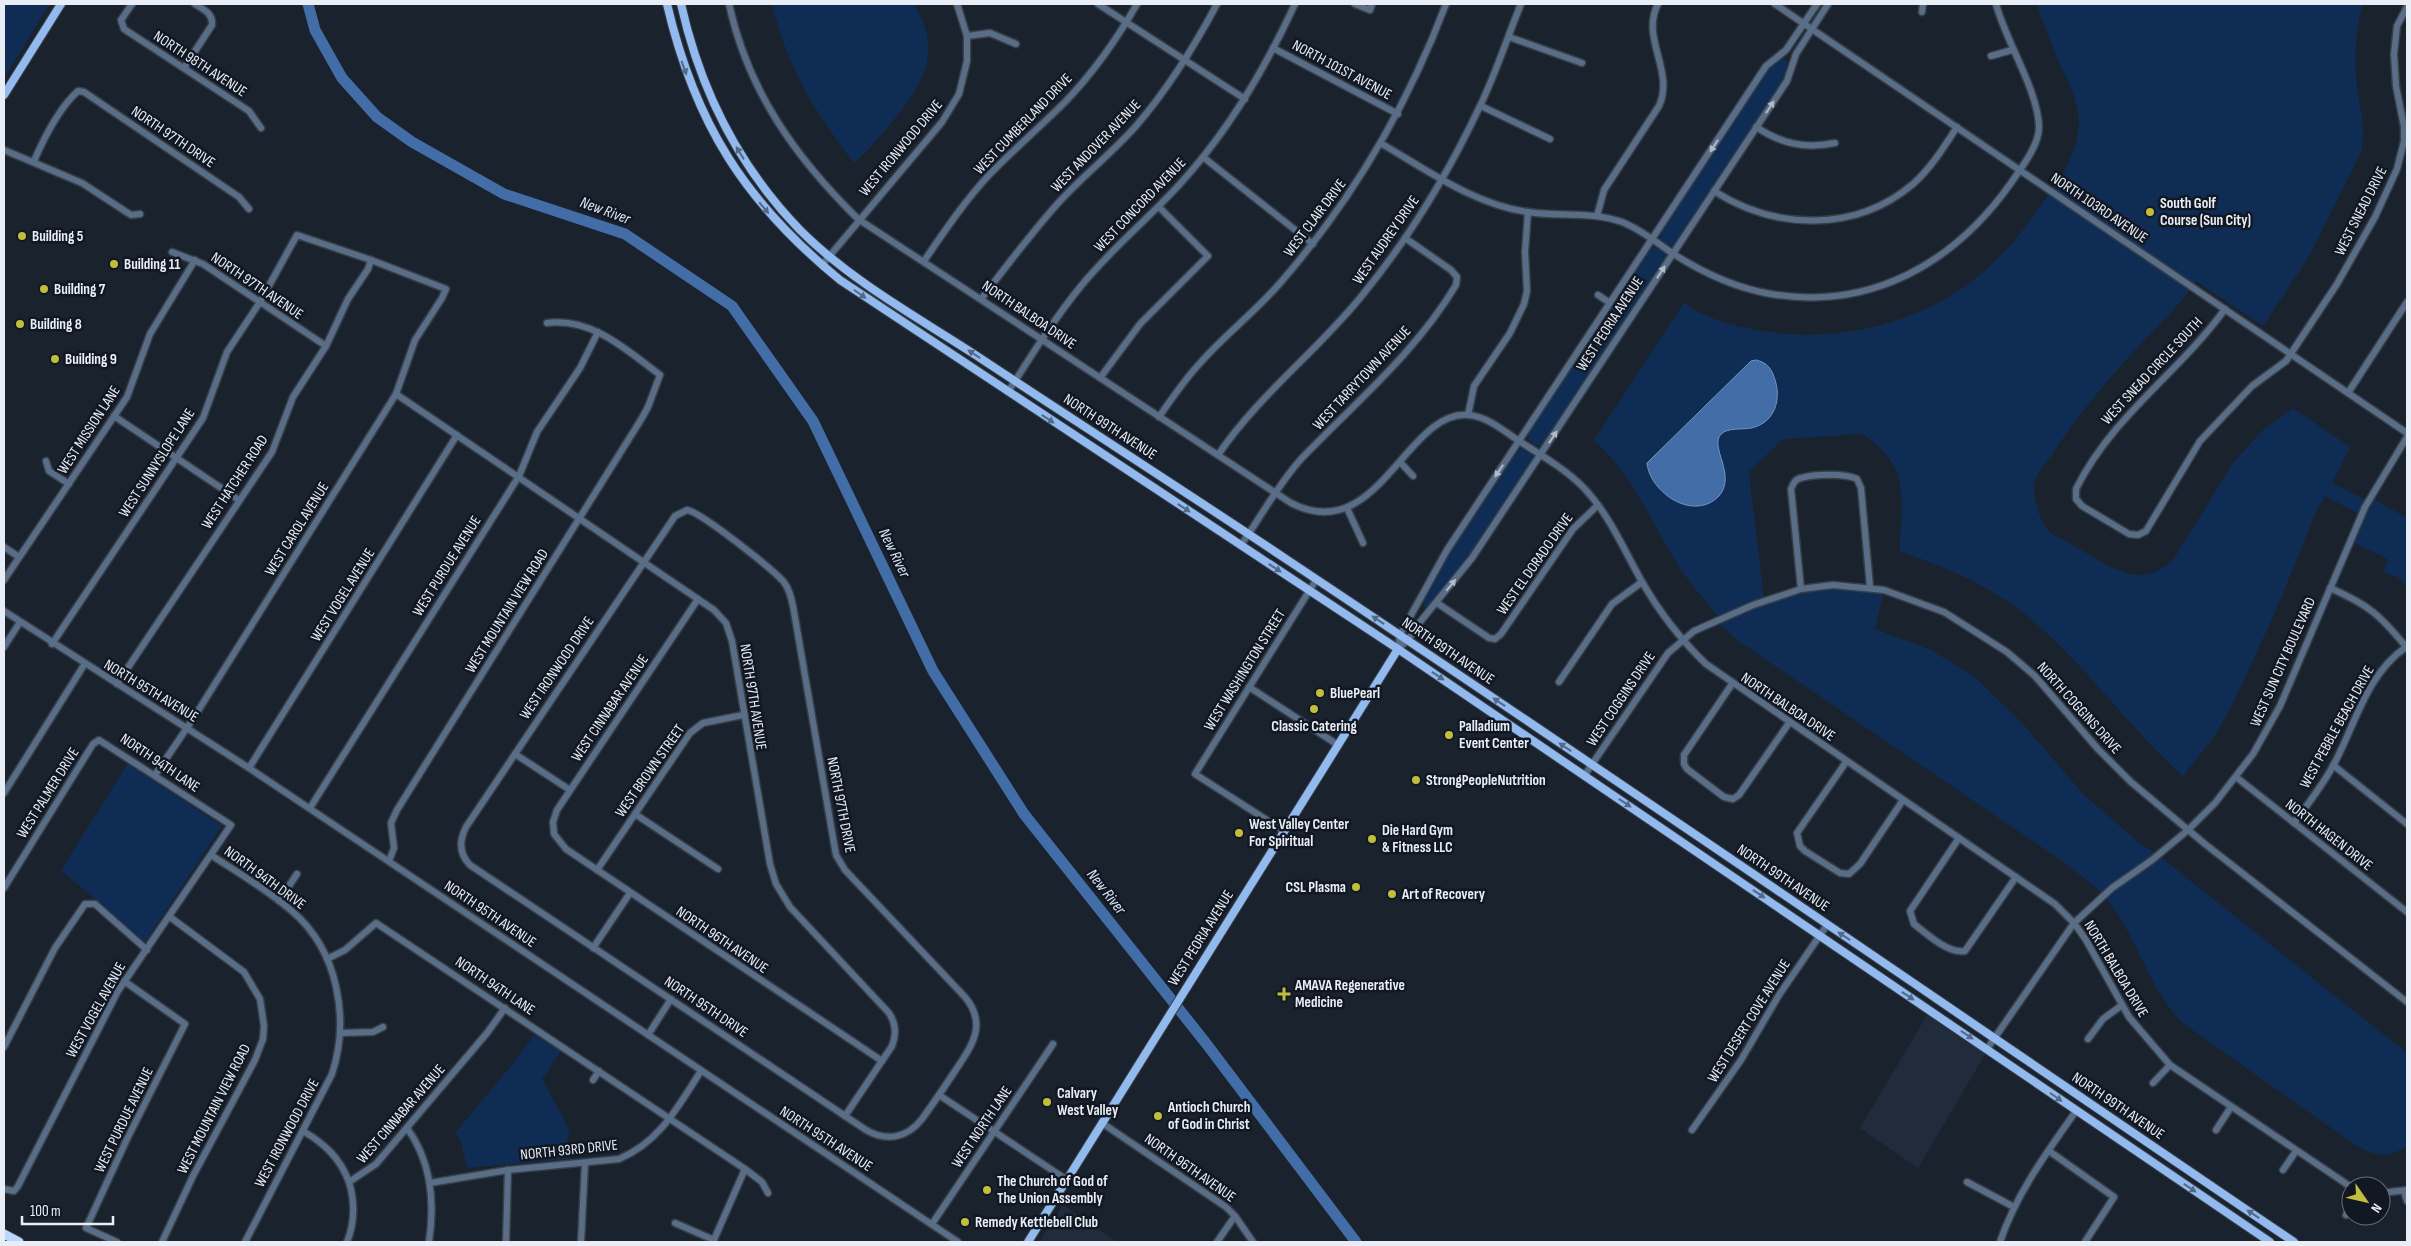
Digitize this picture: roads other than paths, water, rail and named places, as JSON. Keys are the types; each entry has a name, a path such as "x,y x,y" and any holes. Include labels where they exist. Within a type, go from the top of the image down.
{"highway":[{"path":"4,1234 19,1242"},
{"path":"4,1238 12,1242"}],"main road":[{"path":"4,95 61,4"},
{"name":"NORTH 99TH AVENUE","path":"668,4 675,40 688,77 709,126 731,163 764,208 822,265 861,295 1398,649 2270,1242"},
{"name":"NORTH 99TH AVENUE","path":"681,4 707,91 740,154 785,213 829,256 1408,640 2293,1242"},
{"path":"675,40 689,36"},
{"path":"1107,457 1114,446"},
{"name":"WEST PEORIA AVENUE","path":"1028,1242 1398,649"},
{"path":"1508,724 1516,714"},
{"path":"1886,981 1893,970"},
{"path":"2032,1080 2039,1069"}],"street":[{"name":"NORTH 98TH AVENUE","path":"132,4 121,20 122,25 249,111 261,128"},
{"path":"184,68 212,24 213,18 210,13 195,4"},
{"name":"NORTH BALBOA DRIVE","path":"729,4 747,62 778,125 819,178 858,219 982,298 1100,378 1298,507 1312,512 1333,513 1347,508 1360,500 1435,427 1452,417 1468,415 1489,421 1541,455 1575,480 1598,506 1616,531 1642,582 1682,639 1706,664 1732,684 2055,904 2074,923 2122,1005 2142,1034 2170,1065 2341,1180"},
{"name":"WEST IRONWOOD DRIVE","path":"822,265 858,219 942,122 952,107 965,76 967,61 967,36 957,4"},
{"path":"1098,4 1245,99"},
{"name":"WEST CUMBERLAND DRIVE","path":"924,261 956,215 987,178 1066,101 1108,50 1137,4"},
{"name":"WEST ANDOVER AVENUE","path":"982,298 1030,234 1062,199 1111,153 1162,95 1185,61 1218,4"},
{"name":"WEST CONCORD AVENUE","path":"1008,392 1042,339 1091,274 1124,239 1159,207 1203,157 1245,99 1295,4"},
{"path":"1354,4 1370,10 1372,4"},
{"name":"WEST CLAIR DRIVE","path":"1159,417 1201,362 1250,315 1314,244 1382,144 1428,51 1446,4"},
{"name":"WEST AUDREY DRIVE","path":"1218,455 1254,408 1312,351 1360,298 1405,238 1442,179 1481,106 1509,37 1520,4"},
{"path":"1598,216 1604,190 1659,106 1663,95 1663,76 1652,33 1653,17 1658,4"},
{"name":"NORTH 103RD AVENUE","path":"1775,4 2407,433"},
{"name":"WEST PEORIA AVENUE","path":"1398,649 1400,635 1416,610 1438,565 1764,70 1786,50 1816,4"},
{"name":"WEST PEORIA AVENUE","path":"1398,649 1408,640 1420,622 1472,558 1541,455 1787,81 1796,54 1828,4"},
{"path":"1922,12 1923,4"},
{"path":"1382,144 1442,179 1486,200 1528,212 1598,216 1622,222 1715,278 1772,294 1827,296 1867,289 1911,273 1958,244 1985,218 2020,169 2036,142 2039,129 2035,103 2012,50 1996,4"},
{"name":"WEST SNEAD DRIVE","path":"2105,520 2133,535 2146,531 2200,441 2247,392 2278,368 2290,354 2354,256 2397,169 2404,127 2396,86 2394,54 2397,26 2407,7"},
{"path":"967,36 990,34 1016,44"},
{"path":"1509,37 1582,63"},
{"name":"NORTH 101ST AVENUE","path":"1273,48 1398,114"},
{"path":"1991,56 2012,50"},
{"name":"NORTH 97TH DRIVE","path":"34,161 47,135 71,97 78,91 84,92 239,197 249,209"},
{"path":"1481,106 1550,139"},
{"path":"1714,191 1746,209 1789,221 1827,221 1858,214 1881,204 1911,185 1935,160 1957,127"},
{"path":"1756,128 1772,138 1788,144 1809,146 1835,143"},
{"path":"4,150 34,161 82,183 131,215 140,214"},
{"path":"1203,157 1314,244"},
{"path":"1100,378 1140,324 1208,256 1159,207"},
{"path":"1468,415 1474,386 1514,326 1524,304 1527,291 1525,252 1528,212"},
{"name":"WEST SUNNYSLOPE LANE","path":"52,644 205,414 227,352 260,302 297,235 371,260"},
{"name":"WEST TARRYTOWN AVENUE","path":"1241,545 1276,493 1302,459 1392,368 1456,285 1457,278 1451,270 1405,238"},
{"name":"NORTH 97TH AVENUE","path":"172,252 195,260 326,346"},
{"name":"WEST MISSION LANE","path":"4,580 127,397 156,322 195,260"},
{"name":"WEST CAROL AVENUE","path":"156,775 396,394 415,340 446,289 371,260"},
{"name":"WEST HATCHER ROAD","path":"117,684 275,447 293,397 326,346 348,299 368,269 371,260"},
{"name":"WEST PEORIA AVENUE","path":"1598,295 1610,303"},
{"path":"2348,393 2407,302"},
{"name":"WEST SNEAD CIRCLE SOUTH","path":"2105,520 2082,506 2076,498 2076,489 2083,476 2120,421 2207,333 2225,309"},
{"path":"547,323 564,321 598,332"},
{"name":"WEST MOUNTAIN VIEW ROAD","path":"389,861 394,848 390,823 397,810 648,407 660,375 622,346 598,332"},
{"name":"WEST PURDUE AVENUE","path":"310,808 519,476 537,432 583,362 598,332"},
{"name":"NORTH 97TH AVENUE","path":"396,394 718,613 728,628 770,864 776,884 790,907 893,1019 894,1040 845,1116"},
{"path":"114,416 239,500"},
{"name":"WEST VOGEL AVENUE","path":"249,768 457,435"},
{"name":"WEST SUN CITY BOULEVARD","path":"1987,1049 2074,923 2112,888 2152,860 2188,830 2216,803 2253,754 2280,706 2365,507 2407,437"},
{"path":"46,461 49,471 69,484"},
{"path":"1400,462 1413,476"},
{"path":"1801,589 1791,489 1794,482 1801,478 1848,474 1857,479 1861,488 1870,587"},
{"name":"WEST EL DORADO DRIVE","path":"1437,603 1489,638 1495,639 1501,634 1573,529 1598,506"},
{"path":"1347,508 1363,544"},
{"name":"WEST IRONWOOD DRIVE","path":"461,848 461,840 466,828 515,754 675,516 686,510"},
{"name":"NORTH 97TH DRIVE","path":"686,510 702,517 778,576 788,589 836,855 845,870 973,1009 976,1028 972,1044 939,1095"},
{"path":"4,547 19,558"},
{"name":"WEST WASHINGTON STREET","path":"1284,831 1195,774 1316,580"},
{"path":"1559,682 1612,604 1642,582"},
{"name":"NORTH COGGINS DRIVE","path":"1682,639 1705,625 1753,605 1801,589 1833,585 1870,587 1901,595 1944,612 2007,652 2035,676 2117,769 2188,830 2407,1002"},
{"path":"2330,588 2366,605 2381,617 2407,647"},
{"name":"WEST CINNABAR AVENUE","path":"554,834 554,817 570,790 698,599"},
{"name":"NORTH 95TH AVENUE","path":"4,611 84,665 188,727 958,1242"},
{"path":"4,647 20,622"},
{"name":"WEST COGGINS DRIVE","path":"1584,776 1658,666 1682,639"},
{"name":"WEST PEBBLE BEACH DRIVE","path":"2294,823 2333,765 2373,680 2385,665 2407,647"},
{"path":"4,793 84,665"},
{"path":"1732,684 1684,756 1684,764 1687,769 1708,785 1729,799 1737,798 1789,723"},
{"path":"1248,687 1338,745"},
{"name":"WEST BROWN STREET","path":"597,870 694,730 709,722 743,715"},
{"name":"NORTH 94TH LANE","path":"99,740 231,825"},
{"name":"WEST PALMER DRIVE","path":"4,888 93,744 99,740"},
{"path":"515,754 570,790"},
{"path":"1846,762 1797,833 1800,846 1804,851 1844,875 1855,870 1903,800"},
{"path":"2333,765 2407,824"},
{"name":"NORTH HAGEN DRIVE","path":"2236,778 2407,912"},
{"path":"635,814 718,869"},
{"name":"WEST VOGEL AVENUE","path":"4,1189 14,1191 124,981 170,917 231,825"},
{"name":"NORTH 96TH AVENUE","path":"554,834 562,846 882,1061"},
{"path":"1959,838 1910,911 1914,924 1932,937 1953,951 1964,951 2016,877"},
{"name":"NORTH 95TH DRIVE","path":"461,848 464,858 470,865 872,1134 892,1137 914,1129 939,1095"},
{"name":"NORTH 94TH DRIVE","path":"211,855 279,900 304,922 326,959 338,993 340,1033"},
{"path":"279,900 298,874"},
{"path":"593,948 630,893"},
{"path":"4,1048 58,943 85,904 90,902 95,904 147,950"},
{"name":"WEST MOUNTAIN VIEW ROAD","path":"162,1242 193,1176 255,1060 263,1039 263,1011 255,989 244,972 170,917"},
{"name":"NORTH 94TH LANE","path":"326,959 345,950 376,923 745,1169 762,1182 768,1193"},
{"name":"WEST DESERT COVE AVENUE","path":"1692,1130 1741,1060 1779,995 1827,925"},
{"name":"WEST PURDUE AVENUE","path":"117,1242 86,1228 127,1139 185,1024 124,981"},
{"path":"648,1035 671,999"},
{"path":"2088,1039 2103,1019 2122,1005"},
{"name":"WEST CINNABAR AVENUE","path":"347,1242 354,1215 350,1182 376,1164 487,1033 505,1008"},
{"path":"340,1033 372,1032 383,1028"},
{"name":"WEST IRONWOOD DRIVE","path":"245,1242 332,1074 340,1033"},
{"name":"WEST NORTH LANE","path":"932,1224 1053,1044"},
{"path":"2153,1083 2170,1065"},
{"name":"NORTH 93RD DRIVE","path":"430,1183 508,1170 619,1159 652,1140 669,1119 701,1071"},
{"path":"593,1080 599,1072"},
{"path":"939,1095 1067,1180"},
{"path":"2216,1130 2231,1107"},
{"path":"2000,1242 2014,1207 2076,1111"},
{"name":"NORTH 96TH AVENUE","path":"1102,1123 1188,1180 1235,1216 1253,1242"},
{"path":"407,1128 424,1157 430,1183 429,1242"},
{"path":"303,1131 330,1150 340,1163 350,1182"},
{"path":"2049,1151 2114,1197 2085,1242"},
{"path":"2283,1170 2296,1151"},
{"path":"581,1242 585,1163"},
{"path":"676,1223 713,1241 745,1169"},
{"path":"506,1242 508,1170"},
{"path":"1968,1182 2014,1207"},
{"path":"2391,1192 2406,1190 2407,1201"},
{"path":"1217,1242 1235,1216"}],"waterway":[{"name":"New River","path":"308,4 315,30 342,78 377,117 412,142 504,194 625,234 732,306 813,421 933,671 1024,814 1205,1042 1356,1242"}],"place":[{"name":"South Golf Course (Sun City)","path":"2150,212"},
{"name":"Building 5","path":"22,236"},
{"name":"Building 11","path":"114,264"},
{"name":"Building 7","path":"44,289"},
{"name":"Building 8","path":"20,324"},
{"name":"Building 9","path":"55,359"},
{"name":"BluePearl","path":"1320,693"},
{"name":"Classic Catering","path":"1314,709"},
{"name":"Palladium Event Center","path":"1449,735"},
{"name":"StrongPeopleNutrition","path":"1416,780"},
{"name":"West Valley Center For Spiritual","path":"1239,833"},
{"name":"Die Hard Gym & Fitness LLC","path":"1372,839"},
{"name":"CSL Plasma","path":"1356,887"},
{"name":"Art of Recovery","path":"1392,894"},
{"name":"AMAVA Regenerative Medicine","path":"1284,994"},
{"name":"Calvary West Valley","path":"1047,1102"},
{"name":"Antioch Church of God in Christ","path":"1158,1116"},
{"name":"The Church of God of The Union Assembly","path":"987,1190"},
{"name":"Remedy Kettlebell Club","path":"965,1222"}]}
